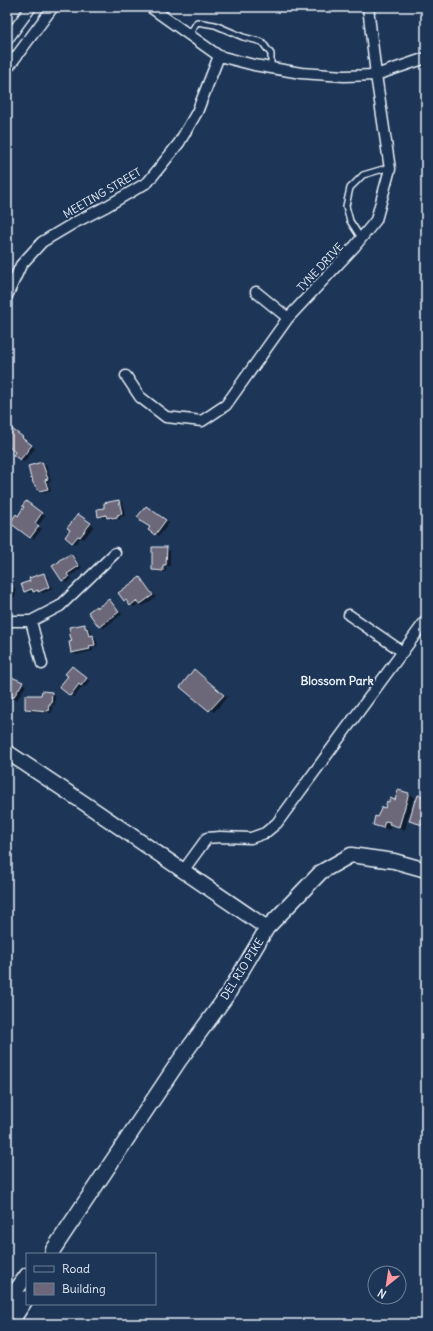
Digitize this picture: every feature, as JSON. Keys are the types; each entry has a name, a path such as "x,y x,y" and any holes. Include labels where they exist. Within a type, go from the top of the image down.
{"street":[{"path":"7,40 31,7"},
{"path":"7,69 53,7"},
{"path":"150,7 219,56 254,65 301,73 330,75 376,75 426,58"},
{"name":"TYNE DRIVE","path":"126,376 140,397 166,417 202,422 226,405 288,318 362,238 376,220 390,167 376,75 368,7"},
{"name":"MEETING STREET","path":"7,296 21,265 42,242 148,182 179,143 197,112 219,56"},
{"path":"256,292 288,318"},
{"path":"7,620 31,621 60,606 115,553"},
{"path":"350,615 403,652"},
{"path":"183,870 207,838 251,838 265,833 277,823 426,620"},
{"path":"31,621 42,664"},
{"name":"DEL RIO PIKE","path":"7,752 267,928 228,994 179,1061 50,1253"},
{"path":"267,928 321,872 351,855 394,861 426,870"},
{"path":"7,1303 26,1277"},
{"path":"10,1324 26,1300"}],"lane":[{"path":"189,35 197,22 214,25 243,37 262,42 271,54 271,68"},
{"path":"362,238 350,221 346,206 350,188 363,175 390,167"}],"building":[{"path":"12,429 32,445 20,460 13,455 15,452 7,445 7,435"},
{"path":"42,462 48,479 45,480 48,489 39,491 33,483 32,478 31,479 28,466"},
{"path":"119,500 122,514 117,515 118,517 112,518 107,518 106,515 98,517 97,509 104,508 104,503"},
{"path":"26,501 42,513 35,523 39,526 30,538 10,523 16,514 18,516"},
{"path":"146,506 166,520 155,535 148,530 150,527 140,521 141,520 137,517"},
{"path":"78,514 91,523 80,537 78,536 72,543 65,537 70,530 67,528"},
{"path":"152,547 167,547 166,565 163,565 163,571 152,570"},
{"path":"71,554 79,566 67,574 69,577 62,581 52,566 60,561 59,560"},
{"path":"44,573 49,587 38,592 38,590 33,592 32,589 24,592 21,584 30,581 29,578"},
{"path":"140,577 153,595 139,605 136,601 130,606 118,593"},
{"path":"7,585 12,585 12,596 7,596"},
{"path":"109,599 119,612 99,627 88,612 96,606 97,608"},
{"path":"85,624 85,628 87,628 89,636 93,635 95,645 89,646 90,649 71,653 69,642 72,641 69,627"},
{"path":"72,666 87,678 81,686 79,684 70,696 59,687 68,676 65,674"},
{"path":"194,669 224,695 209,711 180,687"},
{"path":"7,675 23,682 13,698 7,695"},
{"path":"42,691 52,692 51,704 49,704 48,711 25,709 25,695 41,695"},
{"path":"398,790 409,793 399,827 385,821 383,828 373,825 375,816 377,817 382,807 385,808 387,801 389,802 390,798 395,800"},
{"path":"418,795 426,797 426,826 409,821"}],"district":[{"name":"Blossom Park","path":"337,681"}]}
